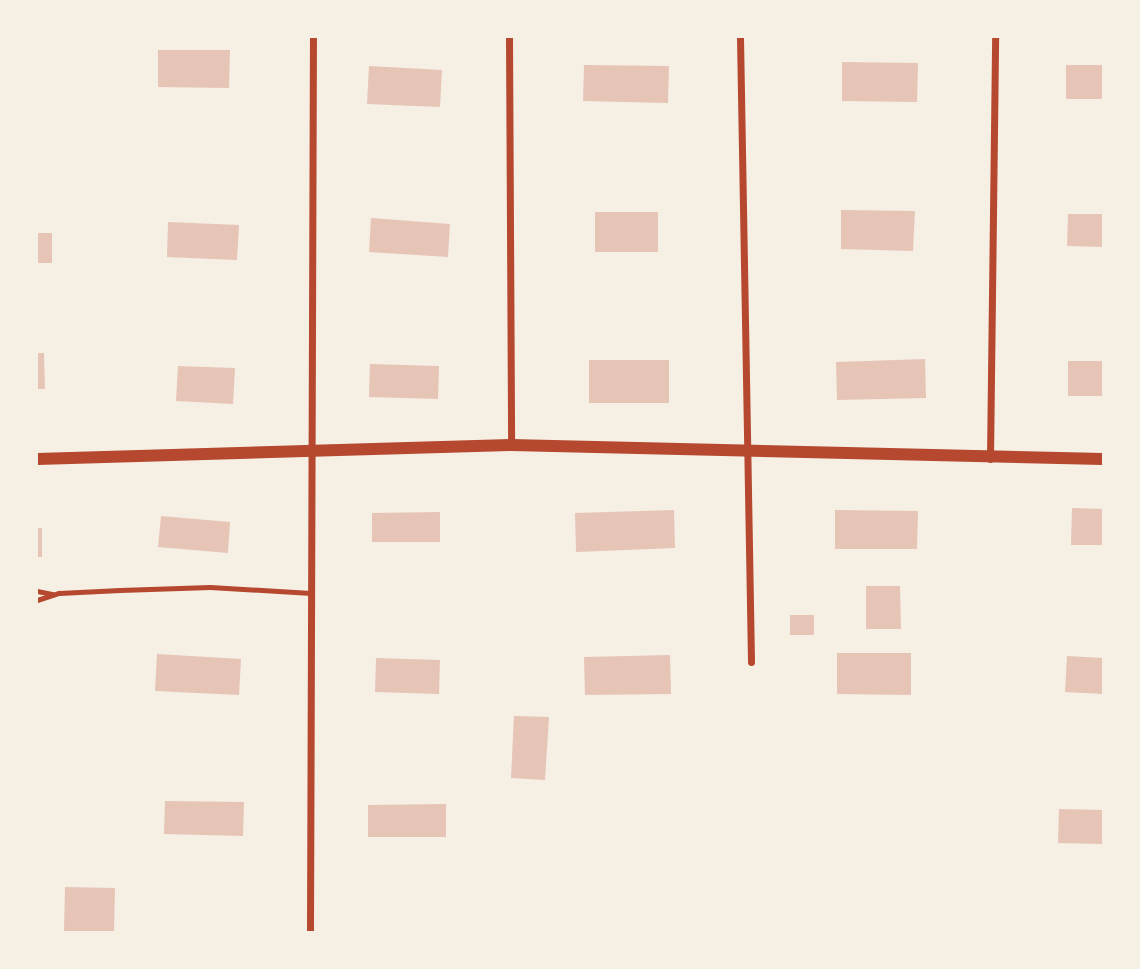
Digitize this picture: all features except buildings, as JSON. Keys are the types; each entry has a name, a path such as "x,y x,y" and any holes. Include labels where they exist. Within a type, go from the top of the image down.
{"street":[{"path":"310,932 313,37"},
{"path":"509,37 511,445"},
{"path":"740,37 744,447 751,662"},
{"path":"990,459 995,37"},
{"path":"37,459 511,445 744,447 990,459 1103,459"}],"lane":[{"path":"37,592 55,594 210,587 311,593"},
{"path":"37,600 55,594"}]}
